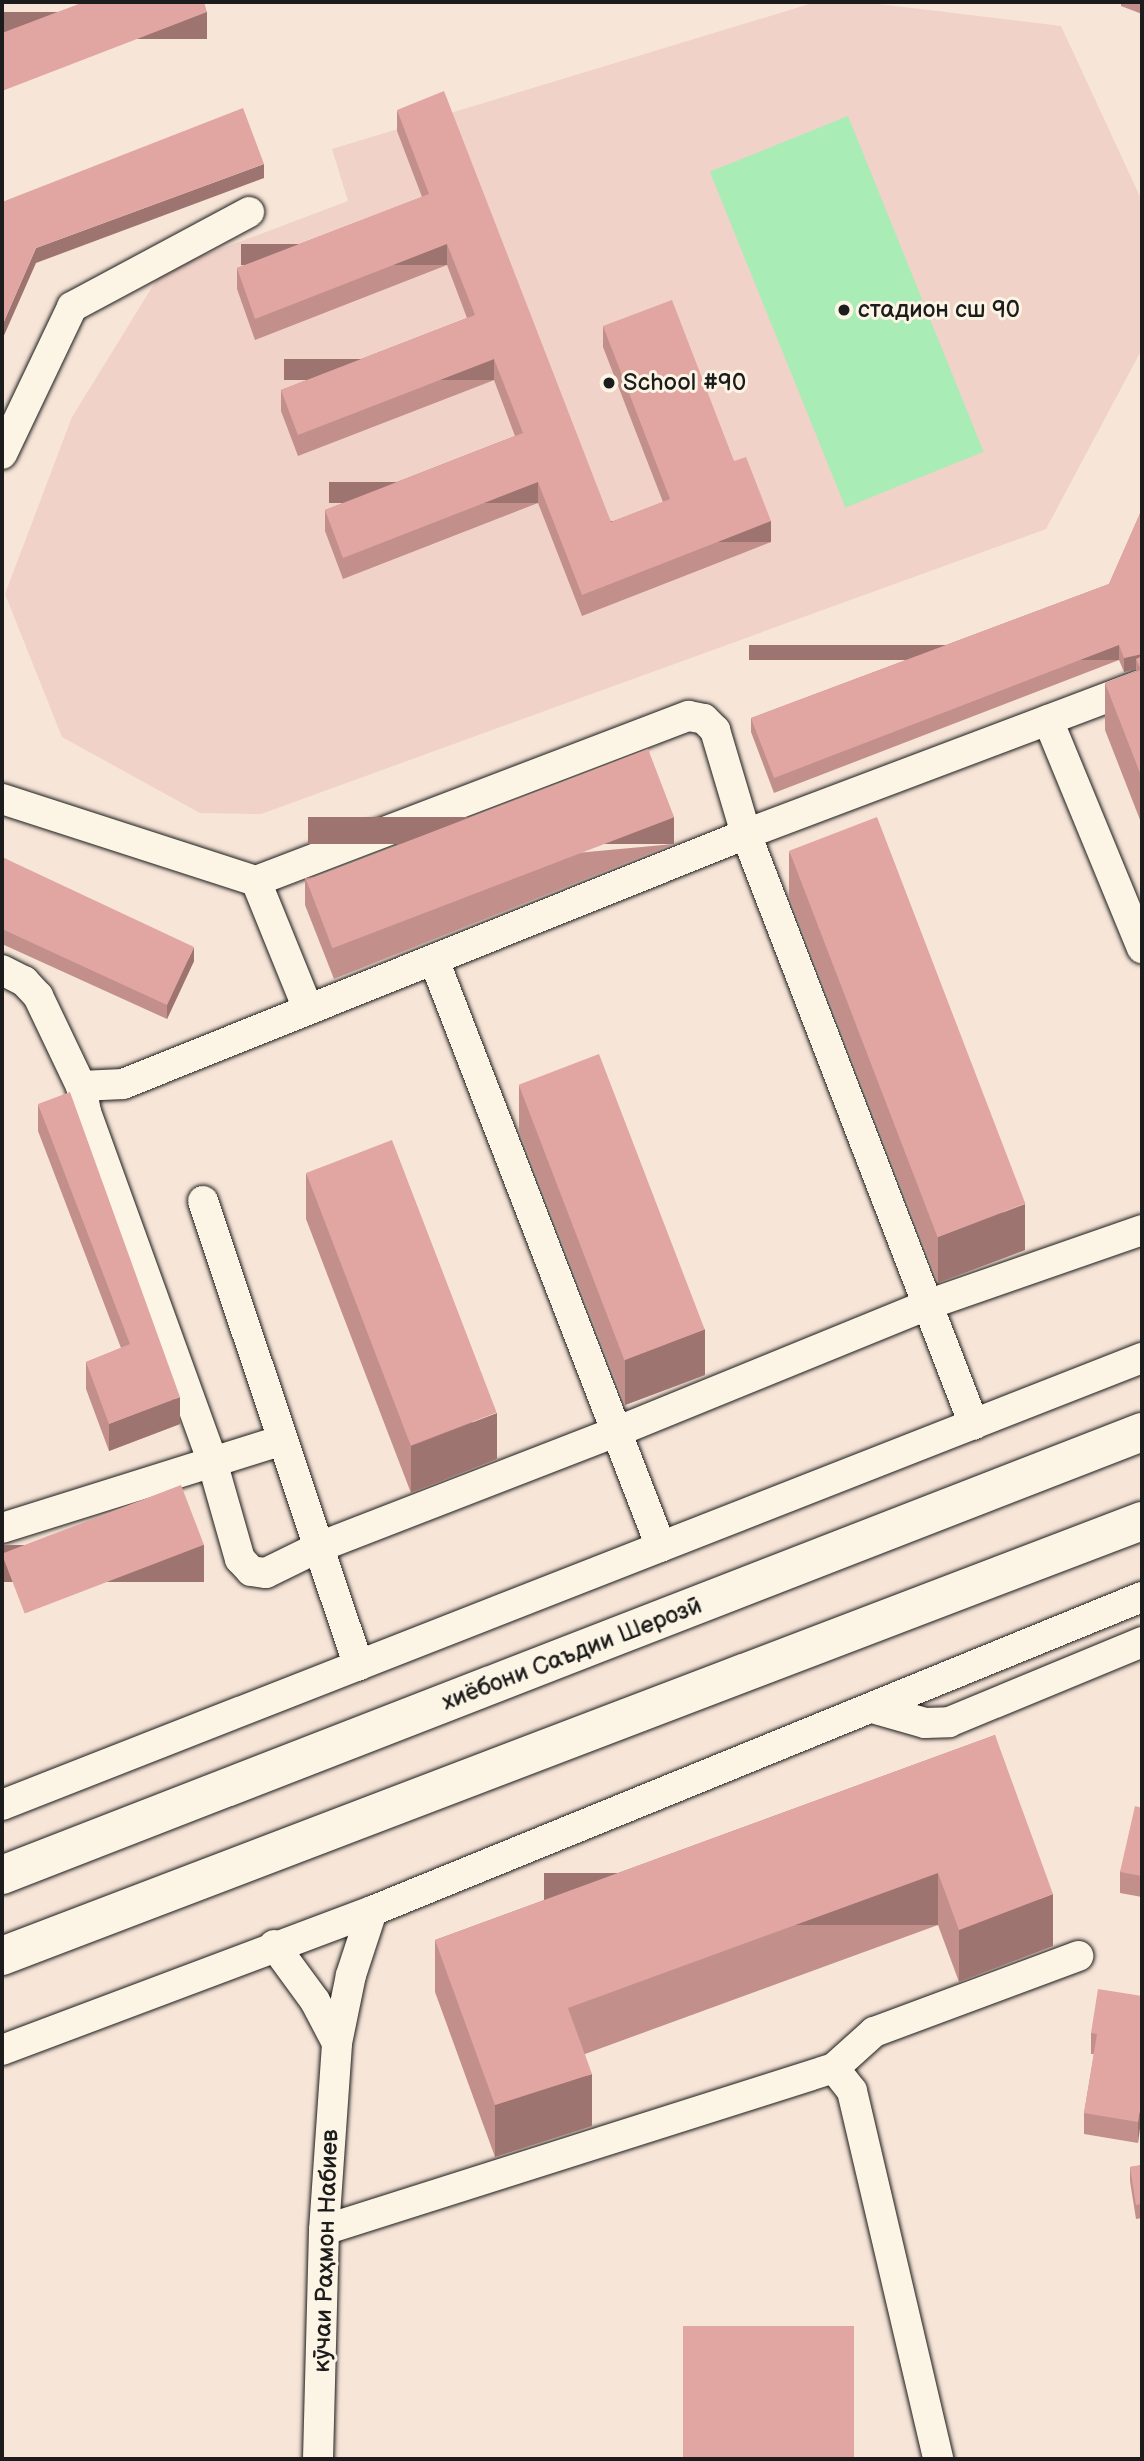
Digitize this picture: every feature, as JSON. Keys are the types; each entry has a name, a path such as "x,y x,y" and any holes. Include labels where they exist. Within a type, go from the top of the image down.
{"main road":[{"name":"хиёбони Саъдии Шерозӣ","path":"2,1875 1142,1432"},
{"path":"2,1956 1142,1521"}],"street":[{"path":"2,454 72,307 248,212"},
{"path":"81,1086 123,1084 746,834 1142,684"},
{"path":"2,799 256,881 689,716 704,719 715,730 746,834 924,1306 974,1425"},
{"path":"1048,720 1142,948"},
{"path":"256,881 308,1009"},
{"path":"434,960 661,1547"},
{"path":"2,970 24,981 38,996 81,1086 86,1112 212,1461 240,1559 251,1571 265,1573 319,1547 616,1432 924,1306 1142,1230"},
{"path":"203,1201 359,1666"},
{"path":"2,1805 1142,1358"},
{"path":"2,1528 283,1440"},
{"path":"2,2050 372,1910 876,1709 1142,1597"},
{"path":"876,1709 925,1723 949,1722 1142,1642"},
{"name":"кӯчаи Раҳмон Набиев","path":"318,2459 324,2230 337,2043 351,1975 372,1910"},
{"path":"274,1945 314,2001 337,2043"},
{"path":"324,2230 834,2068 874,2032 1078,1956"},
{"path":"834,2068 852,2091 938,2459"}],"shaded area":[{"name":"School #90","path":"816,2 862,2 1061,26 1142,201 1142,349 1046,529 261,814 200,813 62,737 5,594 72,417 162,271 348,201 332,149"}],"green space":[{"name":"стадион сш 90","path":"848,116 984,452 845,507 710,172"}],"building":[{"path":"84,2 204,2 207,12 2,91 2,33"},
{"path":"444,91 611,522 670,499 603,326 672,300 734,461 746,457 771,521 582,595 538,482 343,558 325,510 523,433 494,359 298,435 281,390 475,315 447,244 255,319 237,268 429,194 397,110"},
{"path":"243,108 264,164 36,248 2,326 2,202"},
{"path":"1142,509 1142,654 1124,658 1119,645 774,778 751,718 1109,584"},
{"path":"1142,656 1142,778 1105,683 1141,670 1136,659"},
{"path":"648,749 674,817 332,948 306,880"},
{"path":"877,817 1025,1204 938,1237 789,851"},
{"path":"2,857 194,947 167,1005 2,929"},
{"path":"599,1054 705,1329 624,1360 519,1085"},
{"path":"70,1092 180,1397 109,1424 86,1362 130,1344 38,1104"},
{"path":"392,1140 497,1413 411,1446 306,1173"},
{"path":"181,1485 204,1545 25,1614 2,1554"},
{"path":"995,1735 1053,1894 959,1930 938,1873 568,2008 592,2074 495,2105 435,1940"},
{"path":"1135,1806 1142,1808 1142,1876 1120,1872"},
{"path":"1098,1989 1142,1996 1142,2093 1138,2122 1084,2113 1097,2034 1091,2033"},
{"path":"1142,2165 1142,2204 1136,2205 1130,2167"},
{"path":"683,2326 854,2326 854,2459 683,2459"}],"place":[{"name":"стадион сш 90","path":"844,310"},
{"name":"School #90","path":"609,383"}]}
